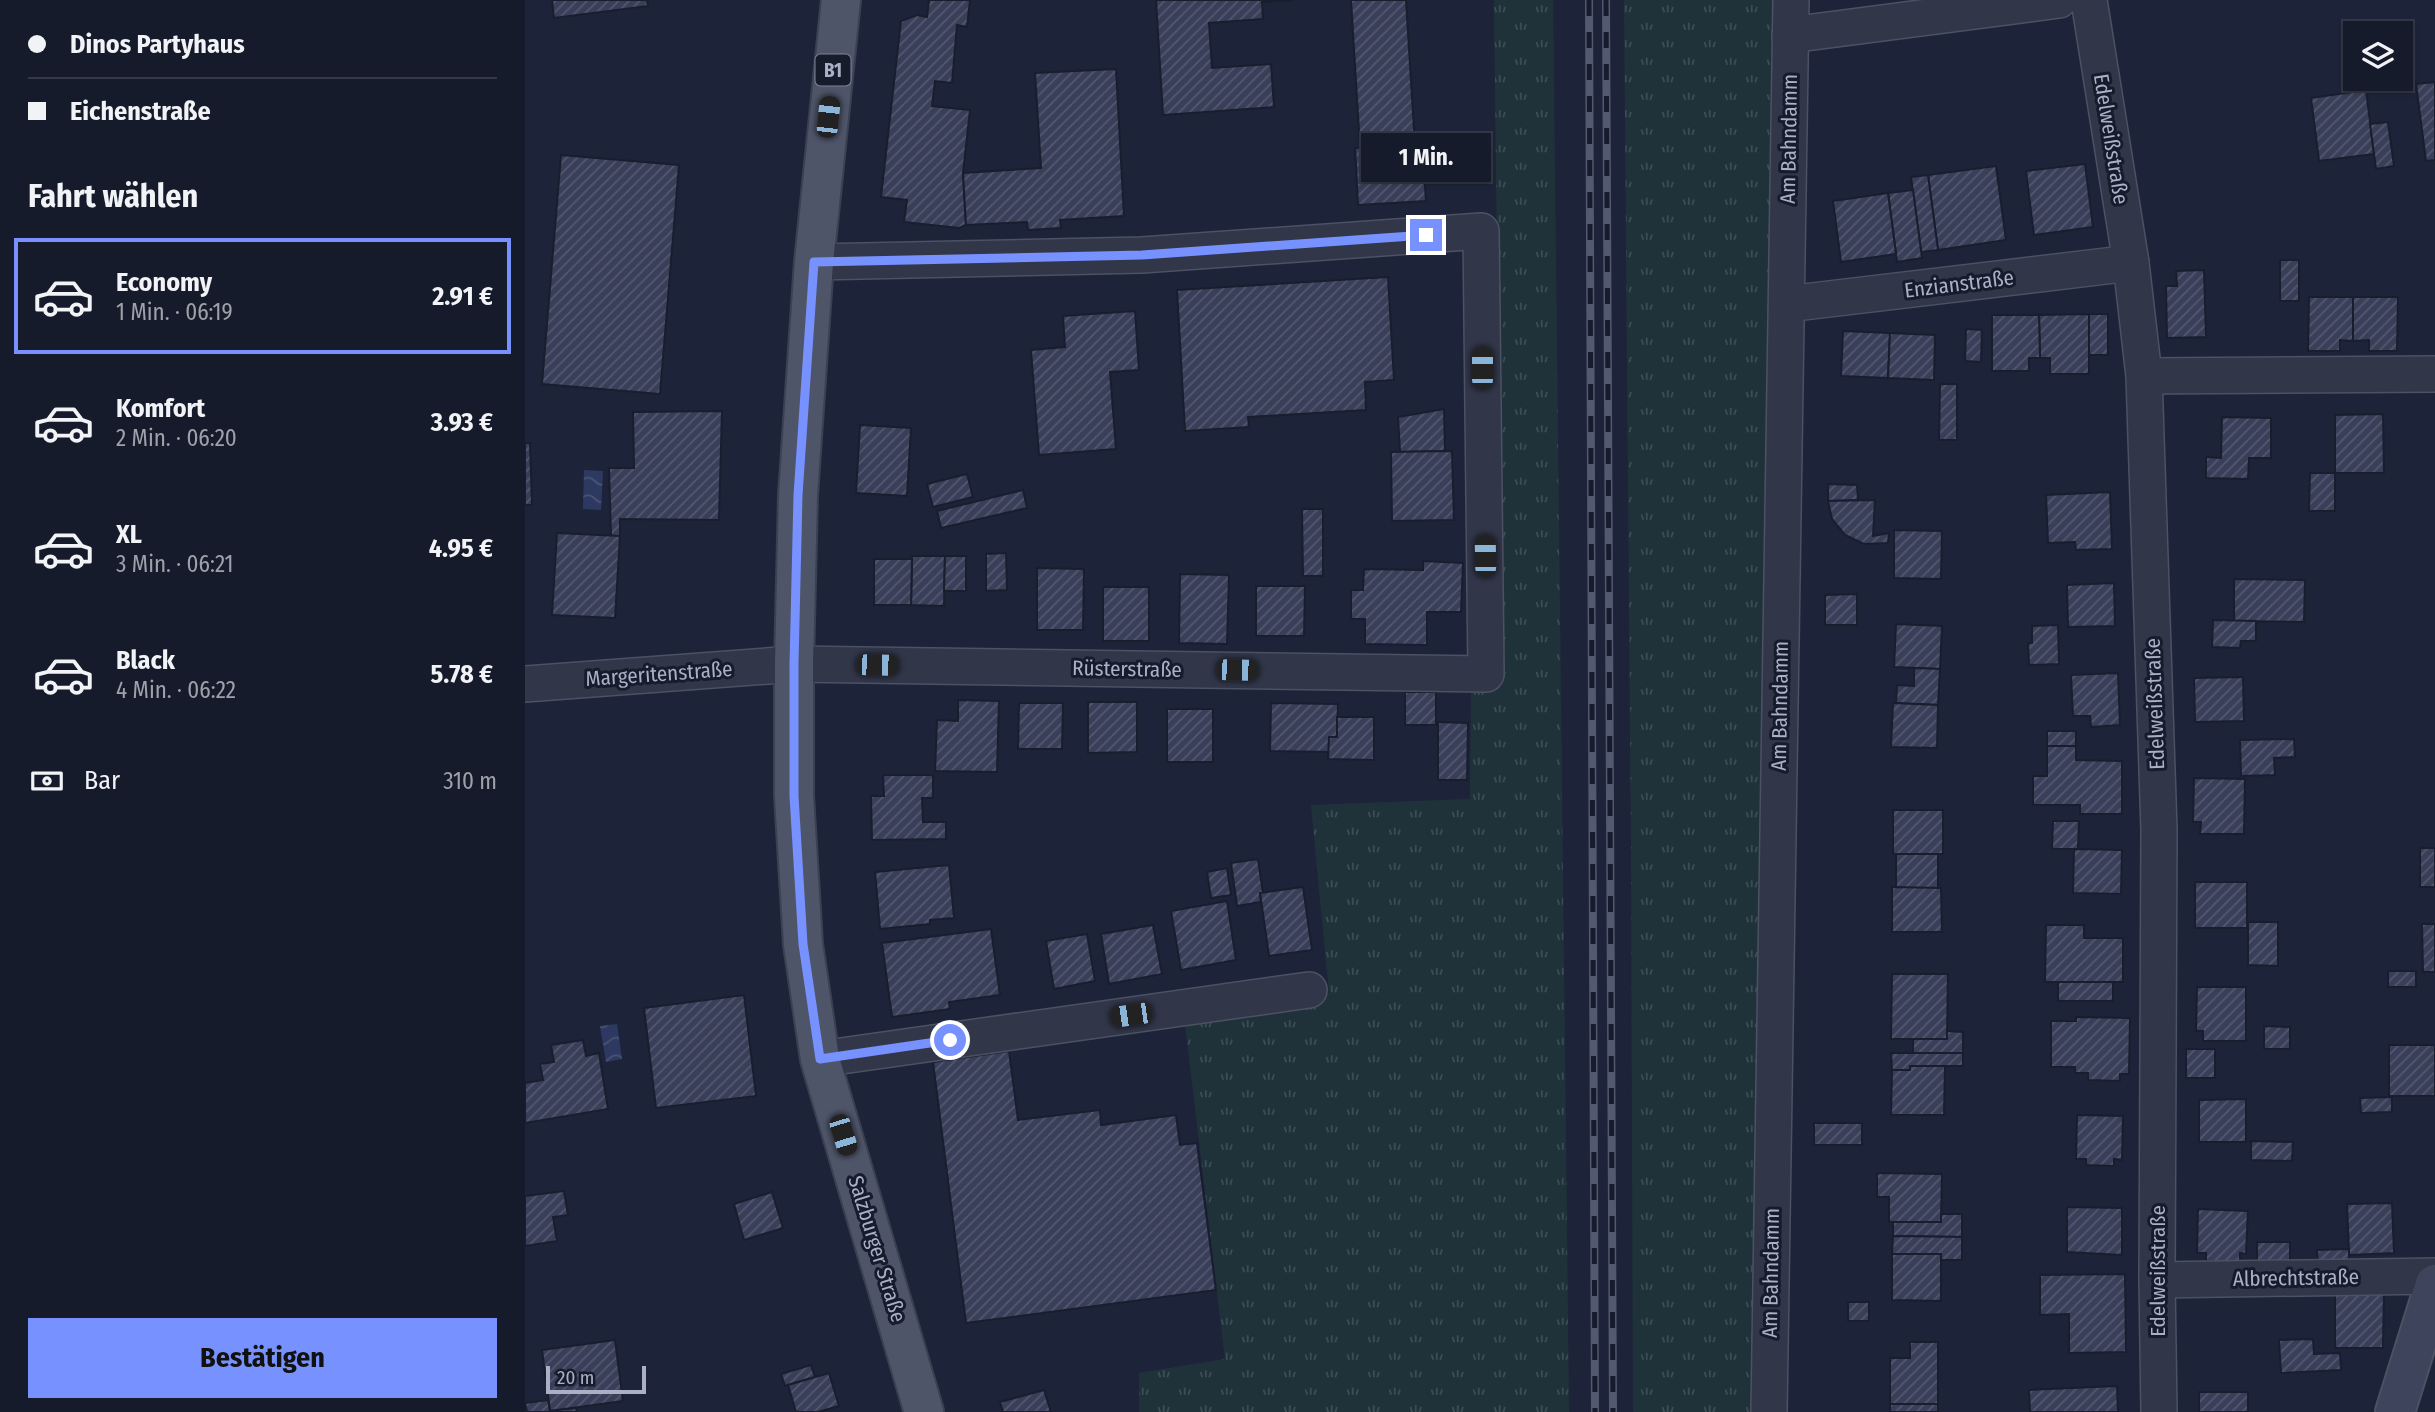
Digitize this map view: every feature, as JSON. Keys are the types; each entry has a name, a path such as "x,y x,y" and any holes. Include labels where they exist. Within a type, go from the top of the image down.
{"main road":[{"name":"Salzburger Straße","path":"841,0 814,262 798,495 794,796 803,944 820,1059 924,1412"}],"street":[{"name":"Am Bahndamm","path":"1769,1412 1791,0"},
{"path":"1790,35 2059,0"},
{"name":"Edelweißstraße","path":"2089,0 2131,263 2144,376 2159,830 2159,1412"},
{"name":"Rüsterstraße","path":"794,664 1486,674 1481,231 1142,255 814,262"},
{"name":"Enzianstraße","path":"1787,304 2131,263"},
{"path":"2144,376 2435,374"},
{"name":"Margeritenstraße","path":"525,684 794,664"},
{"path":"820,1059 1309,990"},
{"name":"Albrechtstraße","path":"2157,1280 2435,1276"},
{"path":"2395,1412 2424,1363 2435,1284"}],"green space":[{"path":"1494,0 1553,0 1569,1412 1139,1412 1139,1373 1225,1359 1183,1007 1329,993 1311,805 1470,799 1471,686 1502,686"},
{"path":"1624,0 1783,0 1761,1412 1633,1412"}],"water":[{"path":"584,470 603,471 601,510 583,509"},
{"path":"617,1024 622,1059 606,1062 600,1026"}],"building":[{"path":"552,0 647,0 648,6 554,18"},
{"path":"929,0 970,0 967,27 957,25 952,83 935,81 932,106 970,110 963,173 966,225 959,228 904,222 907,200 881,197 901,21 917,15 927,17"},
{"path":"1156,0 1294,0 1262,2 1263,19 1209,23 1212,68 1271,64 1274,107 1163,115"},
{"path":"1351,0 1406,0 1415,145 1422,144 1426,201 1358,205 1355,148 1360,148"},
{"path":"1116,69 1124,216 1060,220 1061,228 1028,230 1027,222 966,225 963,173 1041,168 1035,73"},
{"path":"2435,82 2435,160 2426,161 2416,84"},
{"path":"2366,91 2374,154 2319,161 2311,98"},
{"path":"2388,122 2394,166 2376,169 2370,124"},
{"path":"561,155 679,165 660,394 542,384"},
{"path":"2085,164 2093,227 2034,235 2026,171"},
{"path":"1996,166 2006,240 1938,250 1928,175"},
{"path":"1928,175 1938,250 1921,252 1911,177"},
{"path":"1913,190 1922,258 1897,262 1888,193"},
{"path":"1888,193 1896,254 1841,262 1833,201"},
{"path":"2280,260 2299,260 2299,301 2280,301"},
{"path":"2204,270 2206,337 2167,338 2166,286 2177,286 2176,271"},
{"path":"1388,277 1394,380 1365,382 1366,410 1248,417 1249,427 1185,431 1177,290"},
{"path":"2309,297 2353,297 2353,341 2340,340 2340,351 2308,351"},
{"path":"2353,297 2398,297 2397,351 2369,351 2369,340 2353,341"},
{"path":"1135,311 1139,370 1110,372 1116,449 1039,455 1031,350 1065,347 1063,316"},
{"path":"2089,314 2089,374 2050,374 2050,358 2040,358 2039,315"},
{"path":"2089,314 2108,314 2108,355 2089,355"},
{"path":"1992,315 2039,315 2040,358 2029,358 2029,371 1992,371"},
{"path":"1966,329 1982,330 1981,362 1965,361"},
{"path":"1843,331 1890,333 1888,378 1841,376"},
{"path":"1890,333 1935,335 1934,380 1888,378"},
{"path":"1940,384 1957,384 1957,440 1939,440"},
{"path":"1444,409 1445,451 1400,452 1398,417"},
{"path":"722,411 719,520 620,519 620,536 611,536 609,468 634,468 633,412"},
{"path":"2383,414 2384,473 2335,473 2335,415"},
{"path":"2222,417 2271,418 2271,458 2249,458 2248,479 2206,478 2206,457 2221,458"},
{"path":"860,425 911,428 907,496 856,493"},
{"path":"525,443 530,443 532,505 525,505"},
{"path":"1452,451 1454,520 1392,521 1391,452"},
{"path":"2310,473 2335,473 2335,511 2309,511"},
{"path":"967,474 973,497 933,507 927,484"},
{"path":"1828,484 1857,485 1858,500 1828,501"},
{"path":"1023,490 1027,508 941,528 937,511"},
{"path":"2110,492 2112,549 2076,550 2075,542 2048,543 2046,495"},
{"path":"1875,500 1873,536 1889,533 1888,543 1864,544 1845,535 1832,519 1828,501"},
{"path":"1302,509 1323,509 1323,576 1303,576"},
{"path":"1894,530 1942,531 1941,579 1894,578"},
{"path":"557,533 620,536 615,618 552,615"},
{"path":"1006,553 1007,590 986,591 986,554"},
{"path":"912,556 945,556 944,606 911,605"},
{"path":"945,556 966,556 966,591 944,591"},
{"path":"874,559 912,559 911,605 874,605"},
{"path":"1423,561 1463,563 1461,612 1427,612 1427,645 1365,644 1365,619 1351,619 1351,590 1363,590 1364,569 1423,570"},
{"path":"1037,568 1084,569 1083,630 1037,630"},
{"path":"1180,574 1229,575 1227,644 1179,643"},
{"path":"2234,579 2305,580 2304,622 2234,621"},
{"path":"2114,583 2115,626 2068,627 2067,585"},
{"path":"1256,586 1305,586 1304,636 1256,636"},
{"path":"1103,587 1149,587 1149,641 1103,641"},
{"path":"1857,594 1857,625 1825,625 1825,595"},
{"path":"2213,620 2256,621 2256,641 2241,641 2240,648 2212,647"},
{"path":"1896,624 1942,626 1940,669 1894,667"},
{"path":"2058,625 2059,664 2029,665 2028,643 2032,643 2032,626"},
{"path":"1914,668 1940,669 1938,705 1896,703 1897,685 1914,686"},
{"path":"2118,673 2120,725 2091,727 2090,716 2073,716 2071,675"},
{"path":"2243,677 2244,721 2195,722 2194,678"},
{"path":"1405,692 1436,692 1436,725 1405,725"},
{"path":"958,700 999,701 997,772 935,771 937,720 958,721"},
{"path":"1088,702 1137,702 1137,752 1088,753"},
{"path":"1019,703 1063,703 1062,749 1018,749"},
{"path":"1271,703 1338,704 1337,737 1329,737 1329,752 1270,751"},
{"path":"1893,703 1938,705 1937,748 1891,747"},
{"path":"1167,709 1213,709 1213,762 1167,762"},
{"path":"1337,717 1374,717 1374,760 1328,759 1329,737 1337,737"},
{"path":"1438,722 1468,723 1467,780 1438,780"},
{"path":"2047,731 2076,731 2076,746 2047,746"},
{"path":"2294,739 2295,757 2274,758 2275,775 2241,776 2240,740"},
{"path":"2047,746 2076,746 2076,760 2122,761 2122,814 2080,814 2080,805 2033,805 2033,776 2047,776"},
{"path":"883,775 933,775 933,798 922,798 923,822 946,822 946,839 872,840 871,796 884,796"},
{"path":"2194,778 2245,779 2244,834 2200,834 2201,822 2193,822"},
{"path":"1893,810 1943,810 1943,854 1893,854"},
{"path":"2053,821 2079,821 2078,849 2052,849"},
{"path":"2420,848 2435,848 2435,887 2420,887"},
{"path":"2074,849 2122,850 2121,894 2073,893"},
{"path":"1896,854 1938,854 1938,888 1896,888"},
{"path":"1258,859 1263,893 1260,893 1261,902 1237,906 1231,863"},
{"path":"949,865 954,918 930,920 930,924 880,929 875,872"},
{"path":"1227,868 1231,895 1211,898 1207,872"},
{"path":"2195,882 2247,882 2247,928 2195,928"},
{"path":"1303,887 1312,950 1269,956 1260,893"},
{"path":"1892,887 1941,888 1942,932 1892,932"},
{"path":"1227,901 1236,960 1181,970 1171,911"},
{"path":"2248,922 2278,922 2278,966 2248,965"},
{"path":"2422,924 2435,924 2435,972 2423,972"},
{"path":"1153,925 1162,974 1109,984 1101,934"},
{"path":"2046,925 2084,925 2084,938 2123,938 2123,982 2045,982"},
{"path":"991,929 1000,995 949,1002 950,1009 892,1017 882,943"},
{"path":"1087,934 1095,981 1054,989 1046,941"},
{"path":"2388,971 2416,971 2416,987 2388,987"},
{"path":"1892,974 1948,974 1947,1039 1891,1039"},
{"path":"2058,982 2113,982 2113,1001 2058,1001"},
{"path":"2197,987 2246,987 2246,1041 2203,1041 2203,1031 2196,1031"},
{"path":"744,995 756,1096 656,1108 644,1008"},
{"path":"2076,1017 2130,1018 2129,1074 2120,1074 2120,1081 2088,1080 2088,1073 2075,1073 2075,1067 2051,1067 2051,1021 2076,1021"},
{"path":"2264,1026 2290,1027 2290,1049 2264,1049"},
{"path":"1947,1031 1963,1032 1963,1053 1913,1053 1913,1039 1947,1039"},
{"path":"583,1040 586,1056 599,1053 608,1109 525,1123 525,1083 543,1080 540,1064 554,1062 551,1045"},
{"path":"2389,1045 2435,1045 2435,1096 2389,1096"},
{"path":"2186,1049 2215,1049 2215,1078 2186,1078"},
{"path":"1009,1051 1018,1120 1100,1110 1101,1125 1176,1115 1180,1145 1197,1143 1216,1290 966,1323 933,1062"},
{"path":"1891,1053 1963,1053 1963,1066 1910,1066 1910,1070 1892,1070"},
{"path":"1910,1066 1945,1066 1944,1115 1891,1115 1892,1070 1910,1070"},
{"path":"2392,1097 2392,1112 2361,1113 2360,1098"},
{"path":"2246,1099 2246,1142 2199,1142 2199,1100"},
{"path":"2077,1115 2123,1116 2122,1160 2114,1159 2114,1166 2086,1165 2086,1159 2076,1159"},
{"path":"1814,1123 1862,1123 1862,1145 1814,1145"},
{"path":"2251,1141 2293,1142 2292,1161 2251,1160"},
{"path":"1877,1173 1942,1174 1941,1222 1889,1222 1889,1197 1877,1197"},
{"path":"564,1191 568,1215 553,1217 557,1241 525,1246 525,1196"},
{"path":"772,1192 783,1228 744,1240 734,1204"},
{"path":"2392,1203 2394,1253 2349,1255 2347,1204"},
{"path":"2067,1207 2122,1208 2122,1255 2067,1252"},
{"path":"2198,1209 2248,1211 2246,1254 2240,1253 2240,1263 2206,1261 2206,1253 2197,1253"},
{"path":"1941,1214 1962,1214 1962,1237 1893,1236 1893,1222 1941,1222"},
{"path":"1893,1236 1962,1237 1962,1260 1941,1260 1941,1254 1892,1254"},
{"path":"2257,1242 2290,1242 2290,1267 2257,1268"},
{"path":"2349,1249 2349,1268 2318,1269 2317,1250"},
{"path":"1892,1254 1941,1254 1941,1301 1892,1300"},
{"path":"2125,1274 2126,1352 2069,1353 2069,1314 2040,1315 2040,1275"},
{"path":"2335,1291 2384,1291 2383,1348 2335,1348"},
{"path":"1848,1302 1869,1302 1869,1321 1848,1321"},
{"path":"2313,1339 2314,1354 2340,1353 2341,1370 2281,1373 2279,1340"},
{"path":"615,1340 623,1401 550,1411 542,1350"},
{"path":"1910,1342 1938,1342 1938,1404 1890,1404 1890,1358 1910,1358"},
{"path":"811,1365 815,1377 785,1386 781,1374"},
{"path":"829,1373 839,1406 818,1412 796,1412 788,1385"},
{"path":"2117,1386 2118,1412 2030,1412 2029,1390"},
{"path":"1044,1390 1051,1412 1003,1412 1000,1402"},
{"path":"2199,1392 2248,1392 2248,1412 2199,1412"},
{"path":"548,1400 550,1411 576,1408 577,1412 527,1412 525,1403"},
{"path":"1890,1404 1938,1404 1938,1412 1890,1412"}],"railway":[{"path":"1589,0 1595,1412"},
{"path":"1606,0 1613,1412"}],"route":[{"path":"950,1040 820,1059 803,944 794,796 798,495 814,262 1142,255 1426,235"}]}
